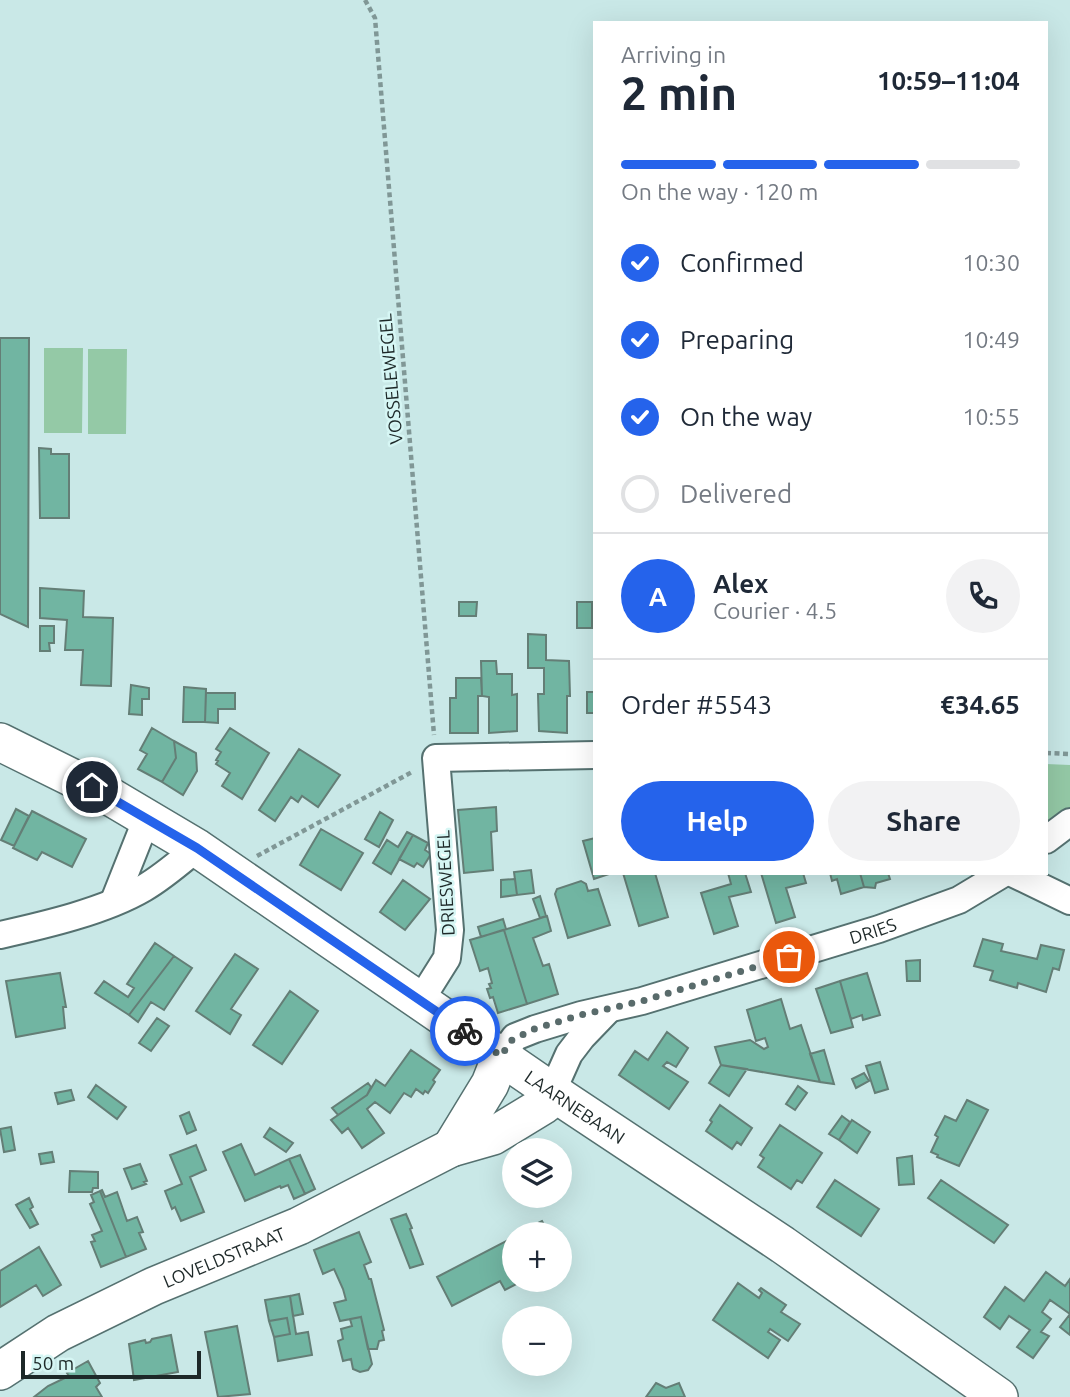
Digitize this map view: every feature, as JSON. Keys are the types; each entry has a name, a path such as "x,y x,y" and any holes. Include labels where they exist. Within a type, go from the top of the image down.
{"street":[{"name":"LAARNEBAAN","path":"0,743 73,777 197,848 552,1092 783,1245 999,1397"},
{"path":"436,758 593,755"},
{"name":"DRIESWEGEL","path":"420,1001 447,958 450,930 436,758"},
{"path":"114,901 147,818"},
{"path":"1048,838 1070,822"},
{"path":"0,935 48,924 144,888 197,848"},
{"name":"DRIES","path":"501,1056 512,1040 534,1029 608,1010 879,929 959,900 1001,875"},
{"path":"1017,875 1070,901"},
{"path":"552,1092 569,1054 608,1010"},
{"path":"451,1148 489,1084 501,1056"},
{"name":"LOVELDSTRAAT","path":"0,1371 58,1333 154,1286 299,1226 451,1148 493,1136 544,1105 552,1092"}],"path":[{"name":"VOSSELEWEGEL","path":"365,0 375,18 436,758"},
{"path":"1048,753 1070,754"},
{"path":"233,873 271,847 436,758"}],"green space":[{"path":"44,348 83,348 82,433 44,433"},
{"path":"88,349 127,349 126,434 88,434"},
{"path":"1048,764 1070,765 1070,809 1048,823"}],"building":[{"path":"0,338 29,338 28,627 0,614"},
{"path":"39,448 51,449 51,454 69,454 69,518 40,518"},
{"path":"40,588 84,591 83,617 113,618 111,686 81,685 83,650 65,650 67,620 40,618"},
{"path":"459,602 477,602 476,616 459,616"},
{"path":"577,602 592,602 592,628 577,628"},
{"path":"40,626 54,626 54,643 49,643 50,651 40,651"},
{"path":"528,634 546,635 546,660 569,661 567,733 539,731 538,694 544,694 544,668 528,668"},
{"path":"481,661 496,661 497,674 512,674 512,695 517,694 517,731 489,733 489,697 482,696"},
{"path":"456,678 481,678 478,733 450,733 450,698 456,698"},
{"path":"131,685 149,688 149,699 142,699 142,715 129,714"},
{"path":"184,687 206,689 205,722 183,722"},
{"path":"587,692 593,692 593,713 587,713"},
{"path":"206,693 235,693 235,709 218,709 218,723 205,722"},
{"path":"152,728 174,741 176,758 162,782 138,769 147,754 140,750"},
{"path":"230,728 269,753 242,799 222,786 230,773 216,764 221,752 216,749"},
{"path":"174,741 196,753 197,771 183,795 162,782 176,758"},
{"path":"299,749 340,775 318,807 302,796 298,802 291,797 275,821 259,810"},
{"path":"496,807 497,831 491,832 493,870 464,873 458,810"},
{"path":"16,809 29,816 14,846 1,840"},
{"path":"32,811 86,839 72,867 42,852 37,860 13,848"},
{"path":"380,812 393,820 379,847 365,839"},
{"path":"321,829 363,853 341,890 300,865"},
{"path":"407,832 413,835 391,874 373,863 387,840 398,847"},
{"path":"413,835 428,843 425,850 431,854 423,867 417,863 414,867 399,859"},
{"path":"593,838 593,875 606,875 594,879 583,841"},
{"path":"531,870 534,893 517,895 514,872"},
{"path":"624,875 656,875 668,917 639,926"},
{"path":"729,875 746,875 751,892 729,897 738,926 714,934 701,893 731,884"},
{"path":"762,875 804,875 806,883 786,888 795,917 776,923"},
{"path":"830,875 861,875 864,887 841,894 837,879 832,881"},
{"path":"861,875 889,875 890,879 876,883 875,888 864,887"},
{"path":"515,879 517,895 501,897 501,880"},
{"path":"403,880 430,899 405,930 380,912"},
{"path":"581,881 586,884 588,891 598,889 610,925 568,938 555,894 557,889"},
{"path":"540,896 546,916 540,918 533,899"},
{"path":"547,916 551,931 533,938 543,966 549,964 558,994 527,1004 504,930"},
{"path":"503,919 506,929 481,937 478,927"},
{"path":"504,930 527,1004 498,1013 493,997 490,998 487,989 491,988 489,984 492,983 488,968 480,971 470,940"},
{"path":"983,939 1003,944 1001,951 1037,959 1041,945 1064,950 1059,970 1053,968 1046,992 1018,983 1017,988 990,980 993,971 974,966"},
{"path":"155,943 174,956 129,1015 95,993 104,981 128,997 134,988 127,984"},
{"path":"235,954 258,969 231,1009 241,1015 230,1034 196,1011"},
{"path":"174,956 192,968 164,1010 151,1002 138,1022 129,1015"},
{"path":"920,960 920,981 907,981 906,961"},
{"path":"60,973 66,1007 63,1007 65,1028 16,1037 6,981"},
{"path":"867,973 880,1015 863,1020 862,1015 851,1019 840,981"},
{"path":"840,981 853,1027 831,1033 816,989"},
{"path":"290,991 318,1011 282,1064 253,1045"},
{"path":"781,999 790,1029 801,1025 820,1082 721,1065 715,1047 750,1040 764,1049 768,1047 765,1038 756,1041 747,1010"},
{"path":"157,1018 169,1026 151,1051 139,1043"},
{"path":"667,1032 688,1048 676,1067 667,1062 663,1066 688,1082 669,1109 619,1075 635,1051 648,1060"},
{"path":"411,1050 440,1070 433,1080 435,1082 428,1093 425,1091 423,1094 416,1089 411,1097 404,1093 390,1113 375,1102 367,1109 384,1133 362,1148 348,1128 342,1133 331,1120 367,1095 376,1080 385,1086"},
{"path":"824,1050 834,1084 820,1082 810,1054"},
{"path":"880,1062 888,1089 875,1093 866,1066"},
{"path":"721,1065 747,1069 729,1096 709,1083"},
{"path":"864,1073 869,1081 856,1088 852,1079"},
{"path":"368,1083 371,1087 367,1095 338,1115 332,1108"},
{"path":"96,1085 126,1107 117,1119 88,1097"},
{"path":"798,1086 807,1093 795,1110 786,1104"},
{"path":"71,1090 74,1100 58,1104 55,1093"},
{"path":"967,1100 988,1110 959,1166 931,1152 938,1137 935,1135 945,1116 956,1121"},
{"path":"720,1105 752,1128 741,1145 737,1142 732,1149 706,1131"},
{"path":"189,1112 196,1130 187,1134 180,1116"},
{"path":"842,1116 850,1122 839,1140 829,1134"},
{"path":"852,1120 870,1132 857,1153 839,1140"},
{"path":"780,1125 822,1153 802,1183 797,1180 791,1189 758,1167 764,1158 760,1155"},
{"path":"11,1127 15,1150 4,1152 0,1129"},
{"path":"270,1128 293,1143 286,1152 264,1137"},
{"path":"241,1144 255,1175 289,1159 305,1194 294,1199 288,1185 245,1201 223,1152"},
{"path":"196,1145 206,1170 190,1177 204,1212 181,1221 175,1207 172,1209 165,1191 182,1184 170,1155"},
{"path":"52,1152 54,1162 41,1164 39,1154"},
{"path":"300,1155 315,1189 305,1194 289,1159"},
{"path":"912,1156 914,1184 899,1185 897,1158"},
{"path":"140,1164 147,1181 144,1182 146,1184 132,1189 124,1169"},
{"path":"70,1171 98,1172 98,1188 93,1188 92,1192 69,1192"},
{"path":"835,1180 879,1209 861,1236 817,1207"},
{"path":"941,1180 1008,1225 994,1243 928,1198"},
{"path":"102,1190 105,1197 117,1192 127,1221 137,1217 143,1232 139,1233 146,1249 126,1257 100,1191"},
{"path":"100,1191 126,1257 101,1267 91,1242 95,1241 92,1235 102,1231 90,1204 94,1202 91,1195"},
{"path":"29,1198 33,1207 30,1209 38,1224 30,1228 16,1205"},
{"path":"406,1214 423,1264 410,1268 391,1219"},
{"path":"359,1232 371,1262 364,1265 371,1279 384,1330 384,1340 379,1341 377,1349 368,1349 361,1317 340,1321 334,1303 346,1300 343,1289 334,1269 323,1274 314,1250"},
{"path":"502,1243 502,1285 500,1281 452,1306 437,1277"},
{"path":"39,1247 61,1285 43,1296 36,1285 0,1307 0,1271"},
{"path":"1046,1272 1065,1286 1070,1279 1070,1314 1050,1300 1042,1312 1051,1319 1041,1332 1049,1336 1033,1358 1017,1347 1030,1330 1009,1316 1000,1329 984,1317 1005,1287 1024,1301"},
{"path":"738,1283 759,1298 761,1288 786,1305 781,1312 800,1324 788,1341 770,1329 768,1332 780,1340 768,1358 713,1320"},
{"path":"299,1294 303,1314 293,1316 290,1296"},
{"path":"290,1296 296,1334 308,1332 312,1355 278,1361 274,1337 290,1334 287,1318 269,1321 265,1300"},
{"path":"1070,1314 1070,1335 1060,1327"},
{"path":"361,1317 372,1364 368,1370 360,1372 353,1369 351,1359 343,1361 338,1341 343,1339 341,1329 352,1326 350,1319"},
{"path":"287,1318 290,1334 274,1337 269,1321"},
{"path":"237,1326 250,1394 218,1397 205,1332"},
{"path":"171,1335 178,1372 134,1380 129,1344 145,1340 146,1343"},
{"path":"88,1361 100,1383 96,1387 102,1397 34,1397 48,1386 69,1376 67,1373"},
{"path":"656,1383 666,1388 679,1383 685,1397 646,1397"}],"way so far":[{"path":"465,1031 501,1056 515,1037 534,1029 642,1001 789,957"}],"route":[{"path":"92,787 197,848 465,1031"}]}
